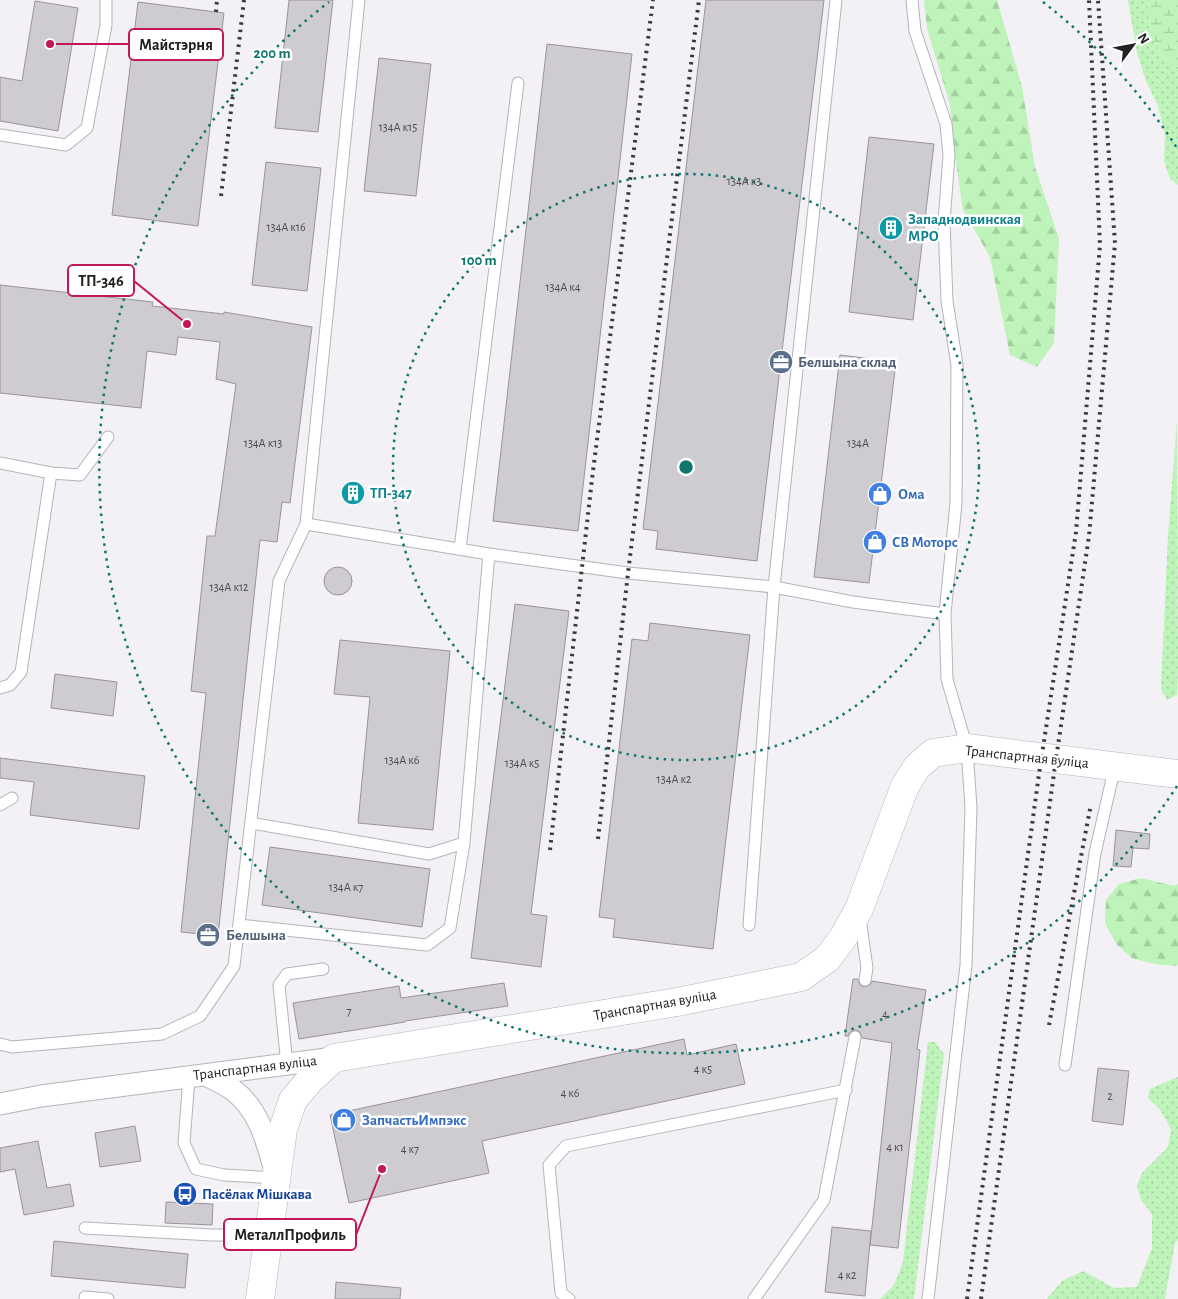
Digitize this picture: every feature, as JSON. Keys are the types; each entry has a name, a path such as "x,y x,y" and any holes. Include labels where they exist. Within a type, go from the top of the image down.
{"main road":[{"name":"Транспартная вуліца","path":"334,1058 668,1004 801,977 827,959 843,938 859,909 905,786 917,766 934,753 967,748 1178,774"},
{"path":"260,1299 283,1128 293,1100 310,1080 334,1058"}],"street":[{"name":"Транспартная вуліца","path":"0,1104 41,1096 334,1058"},
{"path":"198,1076 234,1091 254,1113 266,1138 277,1178"}],"lane":[{"path":"0,135 66,145 87,128 106,25 106,0"},
{"path":"0,1044 12,1047 162,1034 200,1016 234,966 279,581 306,524 359,0"},
{"path":"749,925 774,586 836,0"},
{"path":"912,0 915,31 946,124 949,155 944,222 947,300 956,365 956,493 946,614 947,679 967,748 971,808 966,965 928,1299"},
{"path":"460,549 518,83"},
{"path":"0,463 52,473 80,475 108,437"},
{"path":"0,688 10,685 21,672 52,473"},
{"path":"306,524 489,554 628,573 774,586 859,603 946,614"},
{"path":"239,925 427,944 450,928 464,842 489,554"},
{"path":"1065,1065 1095,852 1115,766"},
{"path":"0,804 12,798"},
{"path":"250,823 428,854 464,842"},
{"path":"859,909 867,968 865,980"},
{"path":"287,1065 279,985 286,974 323,969"},
{"path":"754,1299 824,1200 855,1037"},
{"path":"198,1076 184,1143 196,1168 224,1175 277,1178"},
{"path":"568,1299 561,1294 549,1165 566,1146 846,1090"},
{"path":"85,1228 212,1235 268,1235"},
{"path":"85,1297 108,1299"}],"green space":[{"path":"924,0 997,0 1022,87 1035,167 1059,239 1054,343 1037,367 1010,355 990,257 963,210 950,105 927,28"},
{"path":"1128,0 1147,0 1151,35 1164,60 1178,67 1178,185 1170,179 1164,161 1165,135 1158,106 1146,81 1137,53"},
{"path":"1147,0 1178,0 1178,67 1164,60 1151,35"},
{"path":"1177,421 1178,670 1177,695 1167,700 1161,689 1168,535"},
{"path":"1141,878 1174,886 1178,884 1178,965 1176,966 1154,964 1132,958 1117,945 1105,923 1106,900 1119,884"},
{"path":"928,1042 935,1042 944,1054 914,1299 880,1299 894,1285 903,1262"},
{"path":"1178,1077 1178,1240 1175,1243 1165,1299 1047,1299 1062,1281 1083,1271 1114,1288 1137,1287 1152,1248 1152,1214 1141,1200 1137,1185 1142,1173 1168,1147 1171,1129 1159,1108 1148,1098 1150,1089"}],"building":[{"path":"289,0 333,0 318,132 275,128"},
{"path":"706,0 824,0 757,561 656,549 658,531 643,529"},
{"path":"35,1 78,8 58,131 0,121 0,77 22,81"},
{"path":"138,2 224,13 198,226 112,215"},
{"path":"547,44 632,54 578,531 493,521"},
{"path":"379,58 431,64 416,196 364,191"},
{"name":"Западнодвинская МРО","path":"869,137 934,144 913,320 849,312"},
{"path":"266,162 321,168 307,291 252,285"},
{"path":"0,285 153,302 152,306 224,314 224,312 312,327 290,503 282,502 277,542 260,540 218,936 181,932 206,693 191,691 207,536 215,536 236,384 216,379 220,342 178,337 176,355 147,351 141,408 0,393"},
{"path":"840,355 896,362 869,583 814,577"},
{"path":"338,567 348,571 352,581 348,591 338,595 328,591 324,581 328,571"},
{"path":"515,604 569,611 531,914 547,916 541,967 471,958"},
{"path":"650,623 750,635 713,949 613,937 615,919 599,917 632,639 648,641"},
{"path":"340,640 450,651 433,830 358,823 370,697 334,694"},
{"path":"55,674 117,682 113,716 51,708"},
{"path":"0,758 145,776 139,829 30,815 34,782 0,778"},
{"path":"1116,830 1150,834 1149,849 1133,848 1131,867 1113,866"},
{"path":"270,847 430,869 422,927 262,905"},
{"path":"853,979 858,979 860,985 864,987 870,985 872,981 926,990 917,1049 920,1050 898,1248 870,1245 892,1043 862,1038 860,1032 856,1030 845,1036"},
{"path":"504,983 508,1006 299,1039 293,1003 399,986 401,998"},
{"path":"684,1039 687,1055 736,1044 745,1084 482,1141 489,1173 349,1203 330,1115"},
{"path":"1098,1068 1129,1071 1123,1125 1092,1121"},
{"path":"135,1126 141,1161 100,1167 95,1133"},
{"path":"38,1141 47,1188 70,1184 74,1206 24,1215 15,1169 0,1172 0,1148"},
{"path":"166,1202 213,1204 212,1225 165,1223"},
{"path":"832,1227 871,1231 865,1296 825,1292"},
{"path":"54,1241 188,1254 185,1288 51,1276"},
{"path":"336,1282 401,1288 400,1299 335,1299"}],"railway":[{"path":"216,12 217,0"},
{"path":"221,196 244,0"},
{"path":"550,850 592,479 653,0"},
{"path":"598,839 628,573 699,0"},
{"path":"967,1299 1039,774 1076,532 1100,245 1089,0"},
{"path":"981,1299 1089,536 1115,243 1098,0"},
{"path":"1049,1025 1091,804"}],"place":[{"name":"Майстэрня","path":"50,44"},
{"name":"Западнодвинская МРО","path":"891,228"},
{"name":"ТП-346","path":"187,324"},
{"name":"Белшына склад","path":"781,362"},
{"name":"ТП-347","path":"353,493"},
{"name":"Ома","path":"880,494"},
{"name":"СВ Моторс","path":"875,542"},
{"name":"Белшына","path":"208,935"},
{"name":"ЗапчастьИмпэкс","path":"344,1120"},
{"name":"МеталлПрофиль","path":"382,1169"},
{"name":"Пасёлак Мішкава","path":"185,1194"}]}
